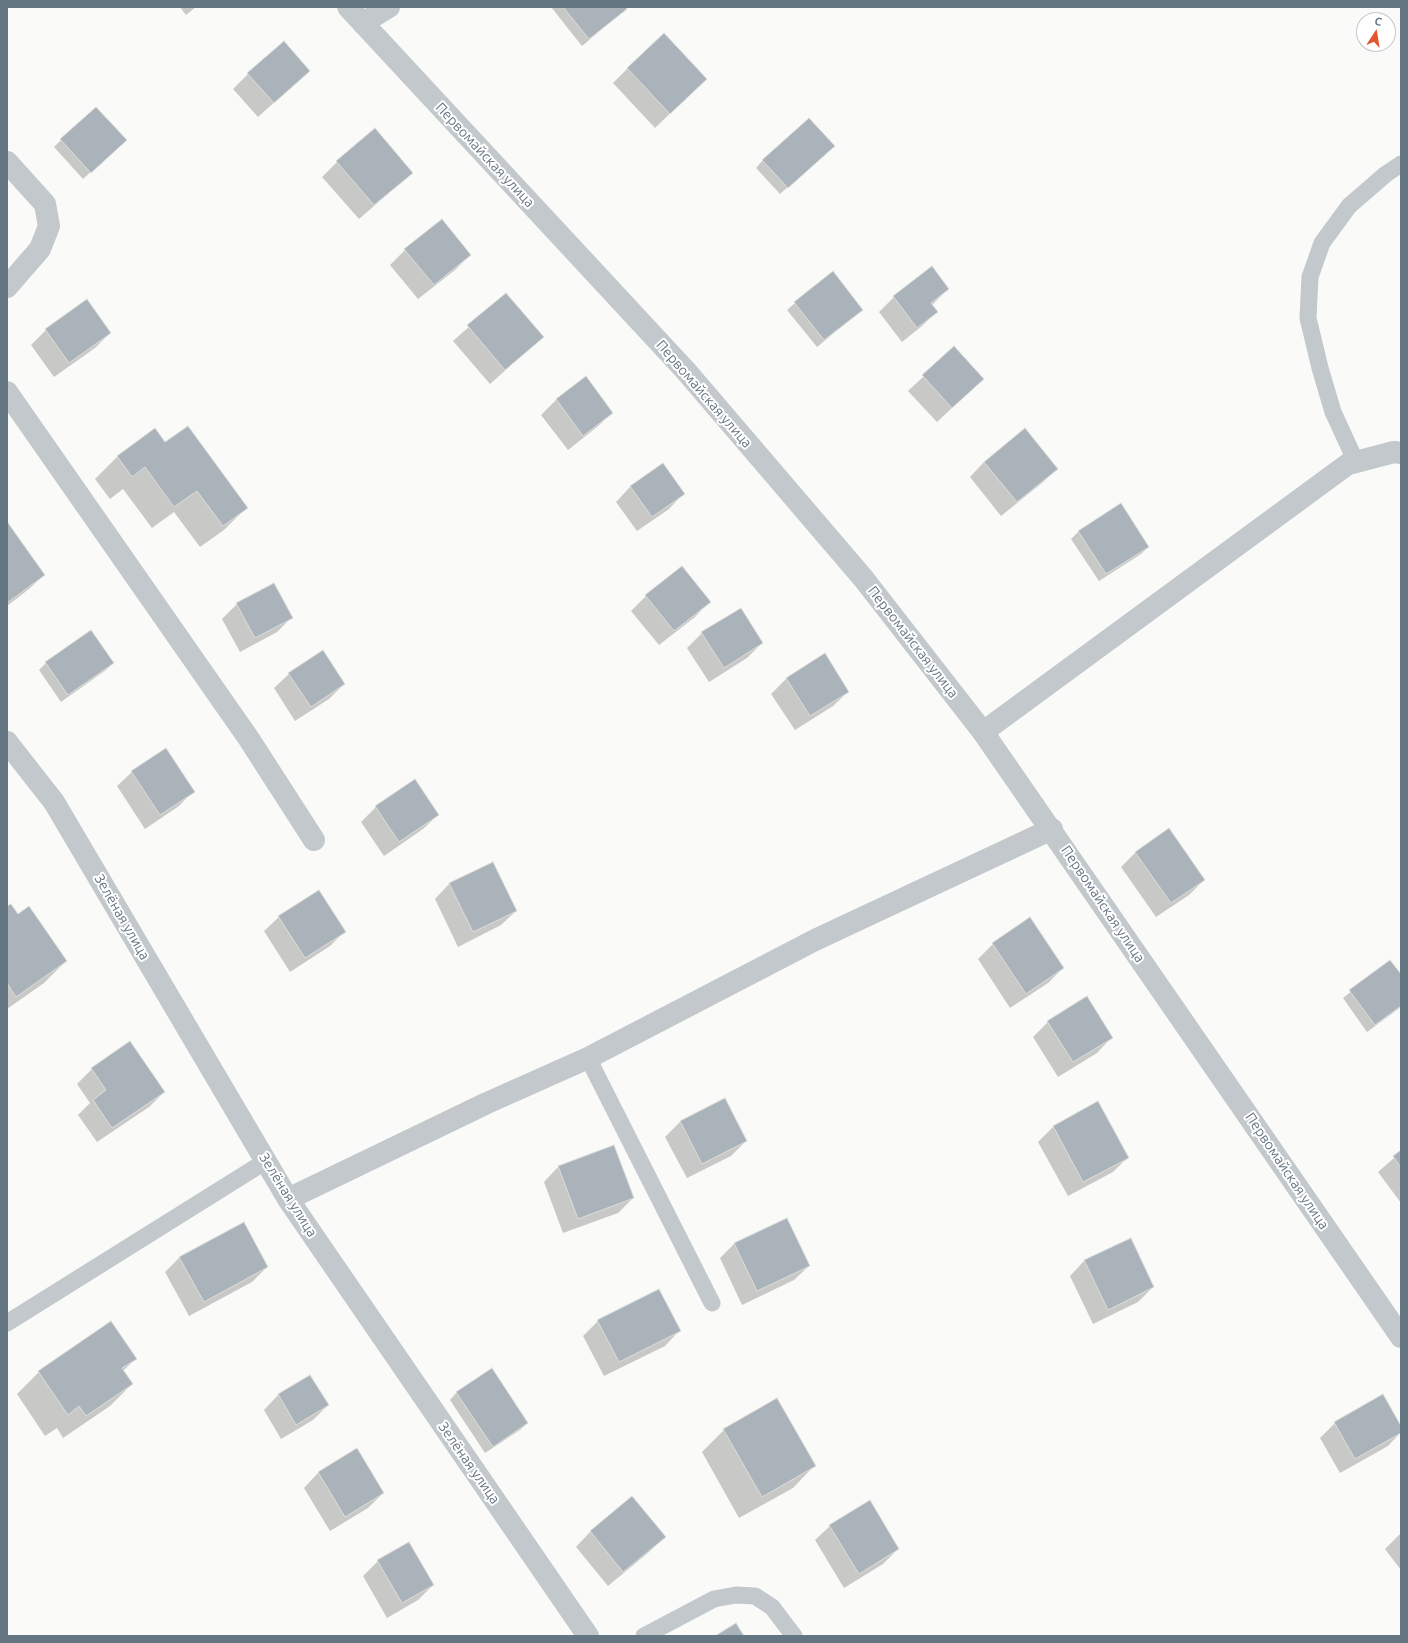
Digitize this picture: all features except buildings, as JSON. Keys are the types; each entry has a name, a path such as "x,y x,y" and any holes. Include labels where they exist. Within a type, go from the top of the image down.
{"street":[{"path":"356,15 389,7"},
{"name":"Первомайская улица","path":"356,15 686,371 863,578 983,732 1052,829 1401,1337"},
{"path":"7,162 45,204 49,226 40,249 7,287"},
{"path":"7,392 249,739 314,840"},
{"path":"983,732 1348,464 1394,452 1401,453"},
{"name":"Зелёная улица","path":"7,742 54,802 288,1199 588,1636"},
{"path":"288,1199 487,1103 588,1058 815,940 1052,829"}],"lane":[{"path":"1356,462 1332,412 1320,368 1308,318 1310,277 1322,243 1349,206 1386,174 1401,164"},
{"path":"588,1058 712,1302"},
{"path":"7,1323 266,1161"},
{"path":"644,1636 714,1599 736,1595 755,1596 772,1607 794,1636"}]}
